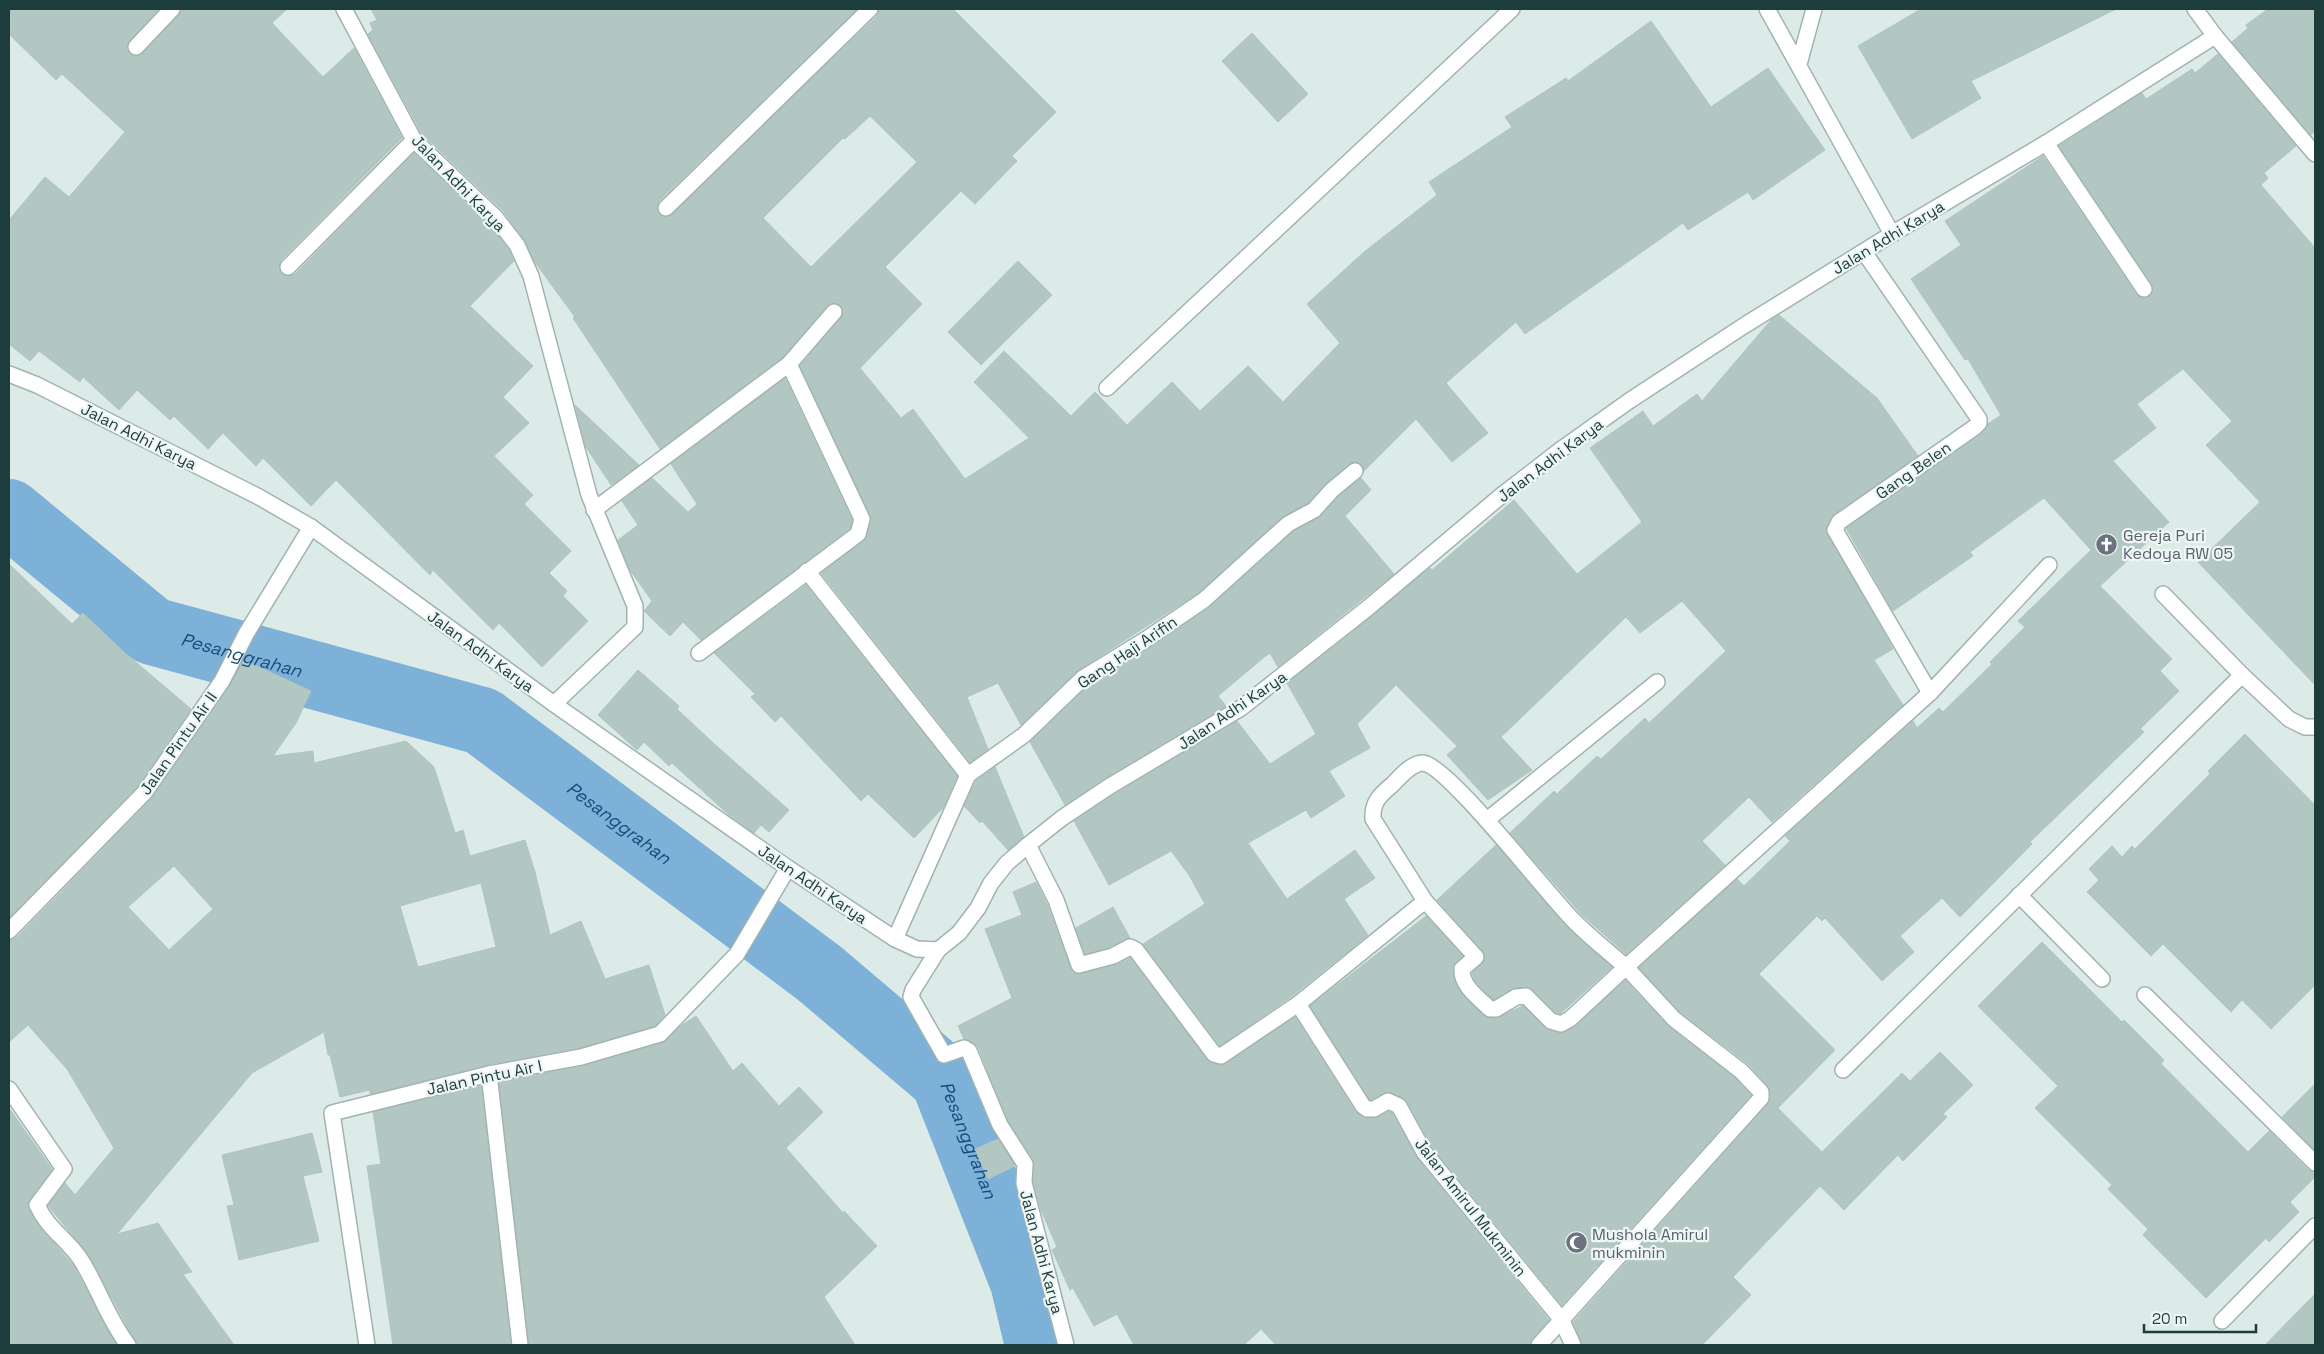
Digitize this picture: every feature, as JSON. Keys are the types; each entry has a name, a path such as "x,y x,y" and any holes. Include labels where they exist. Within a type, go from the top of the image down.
{"street":[{"path":"136,47 172,9"},
{"name":"Jalan Adhi Karya","path":"344,9 414,140 496,218 517,245 531,276 594,510 635,606 635,627 554,704"},
{"path":"666,208 870,9"},
{"path":"1107,388 1512,9"},
{"path":"1767,9 1892,234"},
{"path":"1799,64 1814,9"},
{"path":"2195,9 2215,36 2309,144 2315,154"},
{"name":"Jalan Adhi Karya","path":"1066,1345 1024,1184 1025,1164 1000,1125 969,1051 964,1048 944,1055 911,997 913,990 938,950 959,933 978,908 990,883 1007,863 1062,818 1110,786 1181,746 1241,708 1369,607 1502,495 1563,448 1745,325 1892,234 2046,143 2215,36"},
{"path":"288,267 414,140"},
{"path":"2046,143 2144,289"},
{"name":"Gang Belen","path":"1864,252 1979,419 1979,423 1975,427 1839,522 1835,530 1930,693"},
{"path":"594,510 789,364 834,312"},
{"path":"699,653 858,534 862,519 789,364"},
{"name":"Jalan Adhi Karya","path":"9,374 37,385 179,456 259,497 310,527 554,704 788,868 896,939 917,949 938,950"},
{"name":"Gang Haji Arifin","path":"968,775 1024,735 1083,678 1145,640 1204,600 1288,524 1314,510 1332,490 1355,471"},
{"name":"Jalan Pintu Air II","path":"9,931 146,792 222,680 246,634 310,527"},
{"path":"1539,1345 1761,1098 1761,1092 1741,1071 1674,1019 1626,967 1574,921 1487,820 1432,766 1422,763 1412,767 1377,798 1373,810 1373,819 1425,901 1476,957 1462,969 1462,976 1466,985 1490,1009 1496,1010 1516,997 1526,996 1551,1021 1561,1024 1570,1019 1626,967 1930,693 2049,565"},
{"path":"807,572 968,775 896,939"},
{"path":"2163,594 2242,675 2290,719 2305,727 2315,727"},
{"path":"1843,1070 2242,675"},
{"path":"1487,820 1657,682"},
{"path":"1028,845 1056,900 1079,964 1113,956 1130,947 1136,950 1214,1054 1221,1056 1298,1004 1425,901"},
{"name":"Jalan Pintu Air I","path":"367,1345 332,1112 489,1074 581,1057 660,1034 737,954 788,868"},
{"path":"2019,895 2102,979"},
{"path":"2145,995 2315,1163"},
{"name":"Jalan Amirul Mukminin","path":"1298,1004 1363,1106 1367,1110 1374,1109 1388,1102 1399,1106 1424,1152 1561,1319 1573,1345"},
{"path":"489,1074 520,1345"},
{"path":"9,1089 64,1169 37,1205 42,1217 80,1259 115,1328 128,1345"},
{"path":"2222,1321 2315,1226"}],"building":[{"path":"9,9 159,9 127,44 127,50 134,56 143,53 179,15 181,9 287,9 272,23 323,77 354,48 402,138 281,260 279,270 286,276 295,274 414,153 489,224 509,250 514,261 470,306 533,366 503,397 529,423 494,456 533,495 524,504 571,551 549,573 567,591 563,596 588,621 542,667 499,623 493,630 433,570 430,575 336,480 311,506 263,458 256,466 223,433 208,449 174,416 170,420 137,390 119,410 83,377 80,382 39,351 30,361 9,344 9,220 45,177 69,197 125,132 62,74 56,80 9,34"},
{"path":"371,9 857,9 659,201 657,211 663,217 668,217 877,16 879,9 953,9 1056,112 1012,156 1017,161 975,204 961,191 885,267 922,304 860,368 901,418 913,409 965,479 1029,438 974,382 1004,351 1071,416 1095,392 1127,425 1172,382 1200,411 1248,366 1283,402 1340,343 1307,304 1364,252 1437,195 1429,182 1512,127 1505,117 1566,78 1568,81 1651,21 1711,107 1768,68 1825,150 1753,200 1748,192 1688,230 1683,223 1525,334 1516,322 1446,383 1488,433 1452,462 1416,419 1364,471 1359,462 1349,464 1326,483 1308,503 1282,517 1198,593 1077,671 1021,725 998,683 967,697 988,749 970,762 821,573 864,541 871,521 870,515 800,366 841,318 843,313 840,305 835,303 827,306 783,357 660,449 573,318 575,317 534,261 524,239 503,211 422,134 368,34 373,30 370,23 377,20","holes":["870,116 917,162 811,267 763,218 843,138 845,139"]},
{"path":"1921,9 2116,9 1971,81 1981,98 1912,139 1858,46"},
{"path":"2268,9 2315,9 2315,131 2311,135 2232,42 2248,28 2246,25"},
{"path":"1252,33 1308,94 1278,122 1222,61"},
{"path":"2218,54 2296,146 2264,173 2268,178 2261,185 2315,248 2315,685 2198,562 2260,502 2206,445 2232,421 2183,369 2137,404 2156,428 2113,461 2169,522 2100,586 2172,659 2160,671 2179,691 2140,729 2144,732 2030,842 2032,844 1960,917 1942,898 1900,936 1914,952 1882,981 1825,918 1822,921 1817,916 1759,974 1835,1050 1778,1108 1822,1152 1902,1073 1910,1081 1940,1052 1973,1085 1943,1114 1947,1117 1903,1161 1898,1155 1844,1210 1820,1186 1733,1277 1751,1295 1702,1345 1582,1345 1573,1322 1768,1104 1770,1098 1768,1086 1748,1064 1680,1012 1639,968 1737,879 1744,886 1790,841 1785,836 1913,721 1917,728 1939,708 1943,712 1992,664 1990,662 2025,627 2018,621 2091,550 2044,498 1970,552 1973,556 1893,611 1846,528 1980,435 1988,424 2001,415 1968,359 1965,360 1911,279 1961,245 1945,221 2043,156 2136,294 2144,298 2150,296 2153,289 2152,284 2059,146 2142,93 2146,99 2192,69 2195,73"},
{"path":"1018,261 1052,295 981,365 948,332"},
{"path":"1779,315 1877,398 1918,456 1834,514 1826,530 1893,649 1874,660 1903,705 1772,822 1749,797 1702,841 1725,865 1626,954 1582,915 1510,833 1554,791 1557,794 1597,756 1601,759 1645,718 1649,723 1726,651 1682,601 1640,633 1626,617 1501,737 1532,770 1488,800 1447,755 1457,746 1396,685 1357,724 1370,748 1329,771 1345,796 1311,818 1306,810 1248,843 1287,899 1355,850 1375,878 1344,899 1368,935 1292,996 1220,1046 1143,944 1205,904 1189,875 1171,851 1109,885 1074,821 1115,794 1237,721 1270,764 1316,734 1287,683 1430,568 1432,570 1514,500 1577,574 1642,522 1590,448 1643,411 1653,426 1697,394 1702,401 1772,319"},
{"path":"785,378 852,520 850,528 701,640 683,622 670,636 644,611 652,601 630,570 618,540 638,525 622,501 652,478 688,512 697,504 671,464"},
{"path":"575,405 639,465 611,485 586,447"},
{"path":"1361,478 1371,490 1345,516 1394,574 1278,667 1270,653 1263,658 1218,696 1226,706 1105,778 1065,805 1030,742 1089,685 1150,648 1209,608 1293,532 1321,516 1338,497"},
{"path":"9,564 72,624 83,613 125,653 191,709 138,786 9,918"},
{"path":"806,585 957,776 943,808 914,838 868,794 861,801 781,716 775,722 751,697 755,694 714,653"},
{"path":"244,660 311,691 296,723 273,756 313,751 314,763 406,741 434,767 455,833 463,830 470,856 525,840 535,872 550,935 581,921 605,979 649,965 665,1015 655,1026 579,1048 487,1065 370,1094 370,1090 340,1097 330,1055 328,1055 324,1032 252,1073 117,1234 158,1223 192,1272 183,1274 234,1345 137,1345 89,1255 48,1206 65,1183 75,1195 114,1148 67,1069 28,1025 9,1042 9,940 16,938 152,798 230,686","holes":["174,866 213,909 169,950 128,907","481,883 496,947 418,967 400,906"]},
{"path":"638,670 679,706 677,709 711,741 789,810 769,832 761,825 754,833 729,815 672,763 669,766 644,742 637,750 598,715"},
{"path":"2245,734 2315,805 2315,985 2271,1029 2242,1000 2231,1012 2163,944 2151,956 2087,892 2099,880 2089,869 2112,846 2122,857 2132,846 2135,849 2210,774 2208,771"},
{"path":"995,767 1024,837 1008,850 982,821 980,823 964,806 976,781"},
{"path":"1496,845 1568,928 1612,967 1560,1014 1556,1013 1529,987 1512,989 1494,1000 1487,994 1475,981 1472,973 1485,960 1483,951 1437,900"},
{"path":"1036,882 1047,904 1072,972 1081,974 1116,965 1130,958 1211,1063 1226,1064 1295,1017 1355,1111 1367,1118 1378,1117 1388,1112 1392,1113 1417,1158 1549,1320 1532,1339 1530,1345 1276,1345 1261,1329 1244,1345 1134,1345 1117,1314 1094,1326 1073,1288 1070,1290 1052,1250 1057,1247 1041,1210 1033,1182 1033,1159 1008,1121 978,1047 964,1039 958,1026 1012,998 985,929 1022,915 1013,892"},
{"path":"1113,907 1130,938 1110,947 1085,954 1076,928"},
{"path":"1426,916 1463,956 1453,966 1456,984 1465,998 1484,1016 1496,1018 1523,1006 1545,1028 1562,1033 1576,1026 1625,980 1667,1025 1735,1078 1751,1095 1562,1305 1432,1147 1407,1101 1388,1092 1370,1100 1310,1006"},
{"path":"2042,942 2122,1022 2124,1020 2164,1060 2161,1064 2248,1152 2269,1131 2308,1170 2315,1172 2315,1177 2290,1202 2299,1212 2269,1242 2266,1238 2206,1298 2143,1235 2148,1229 2108,1189 2112,1185 2035,1108 2058,1086 1978,1006"},
{"path":"696,1016 733,1071 742,1063 779,1106 799,1087 823,1112 786,1148 843,1213 844,1211 877,1246 824,1297 855,1345 529,1345 499,1082 583,1066 663,1043 682,1025"},
{"path":"2315,1084 2315,1150 2282,1117"},
{"path":"481,1086 511,1345 393,1345 367,1166 381,1164 373,1112"},
{"path":"9,1108 52,1169 30,1199 29,1209 39,1226 73,1265 117,1345 9,1345"},
{"path":"312,1133 322,1172 303,1176 319,1241 239,1260 227,1206 234,1205 222,1155"},
{"path":"998,1139 1015,1166 988,1179 975,1149"},
{"path":"2315,1294 2315,1345 2265,1345"}],"waterway":[{"name":"Pesanggrahan","path":"9,513 152,631 482,721 819,973 944,1079 1024,1282 1039,1345"}],"place":[{"name":"Gereja Puri Kedoya RW 05","path":"2107,544"},
{"name":"Mushola Amirul mukminin","path":"1576,1243"}]}
